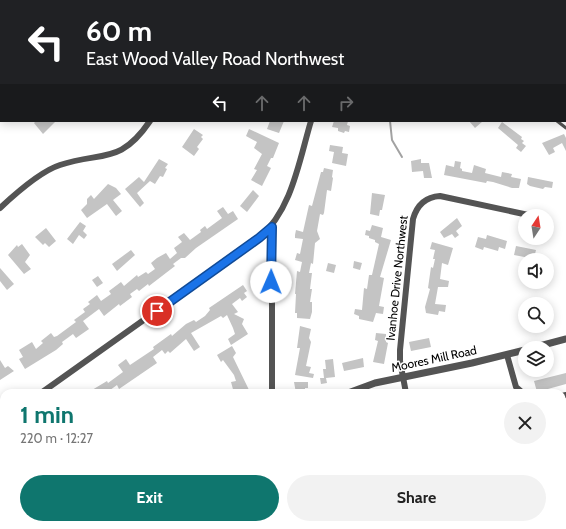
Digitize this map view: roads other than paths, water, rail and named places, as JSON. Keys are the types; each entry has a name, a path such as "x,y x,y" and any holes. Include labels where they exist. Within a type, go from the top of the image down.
{"street":[{"path":"0,208 30,184 59,165 119,152 140,136 149,122"},
{"path":"47,389 259,238 272,227 288,196 311,122"},
{"name":"Ivanhoe Drive Northwest","path":"405,389 400,361 401,342 413,219 419,205 428,198 440,196 518,213"},
{"path":"272,227 272,389"},
{"path":"554,342 566,339"},
{"name":"Moores Mill Road","path":"359,389 375,383 518,352"},
{"path":"506,355 516,387 518,389"}],"waterway":[{"path":"390,122 392,140 402,157"}]}
